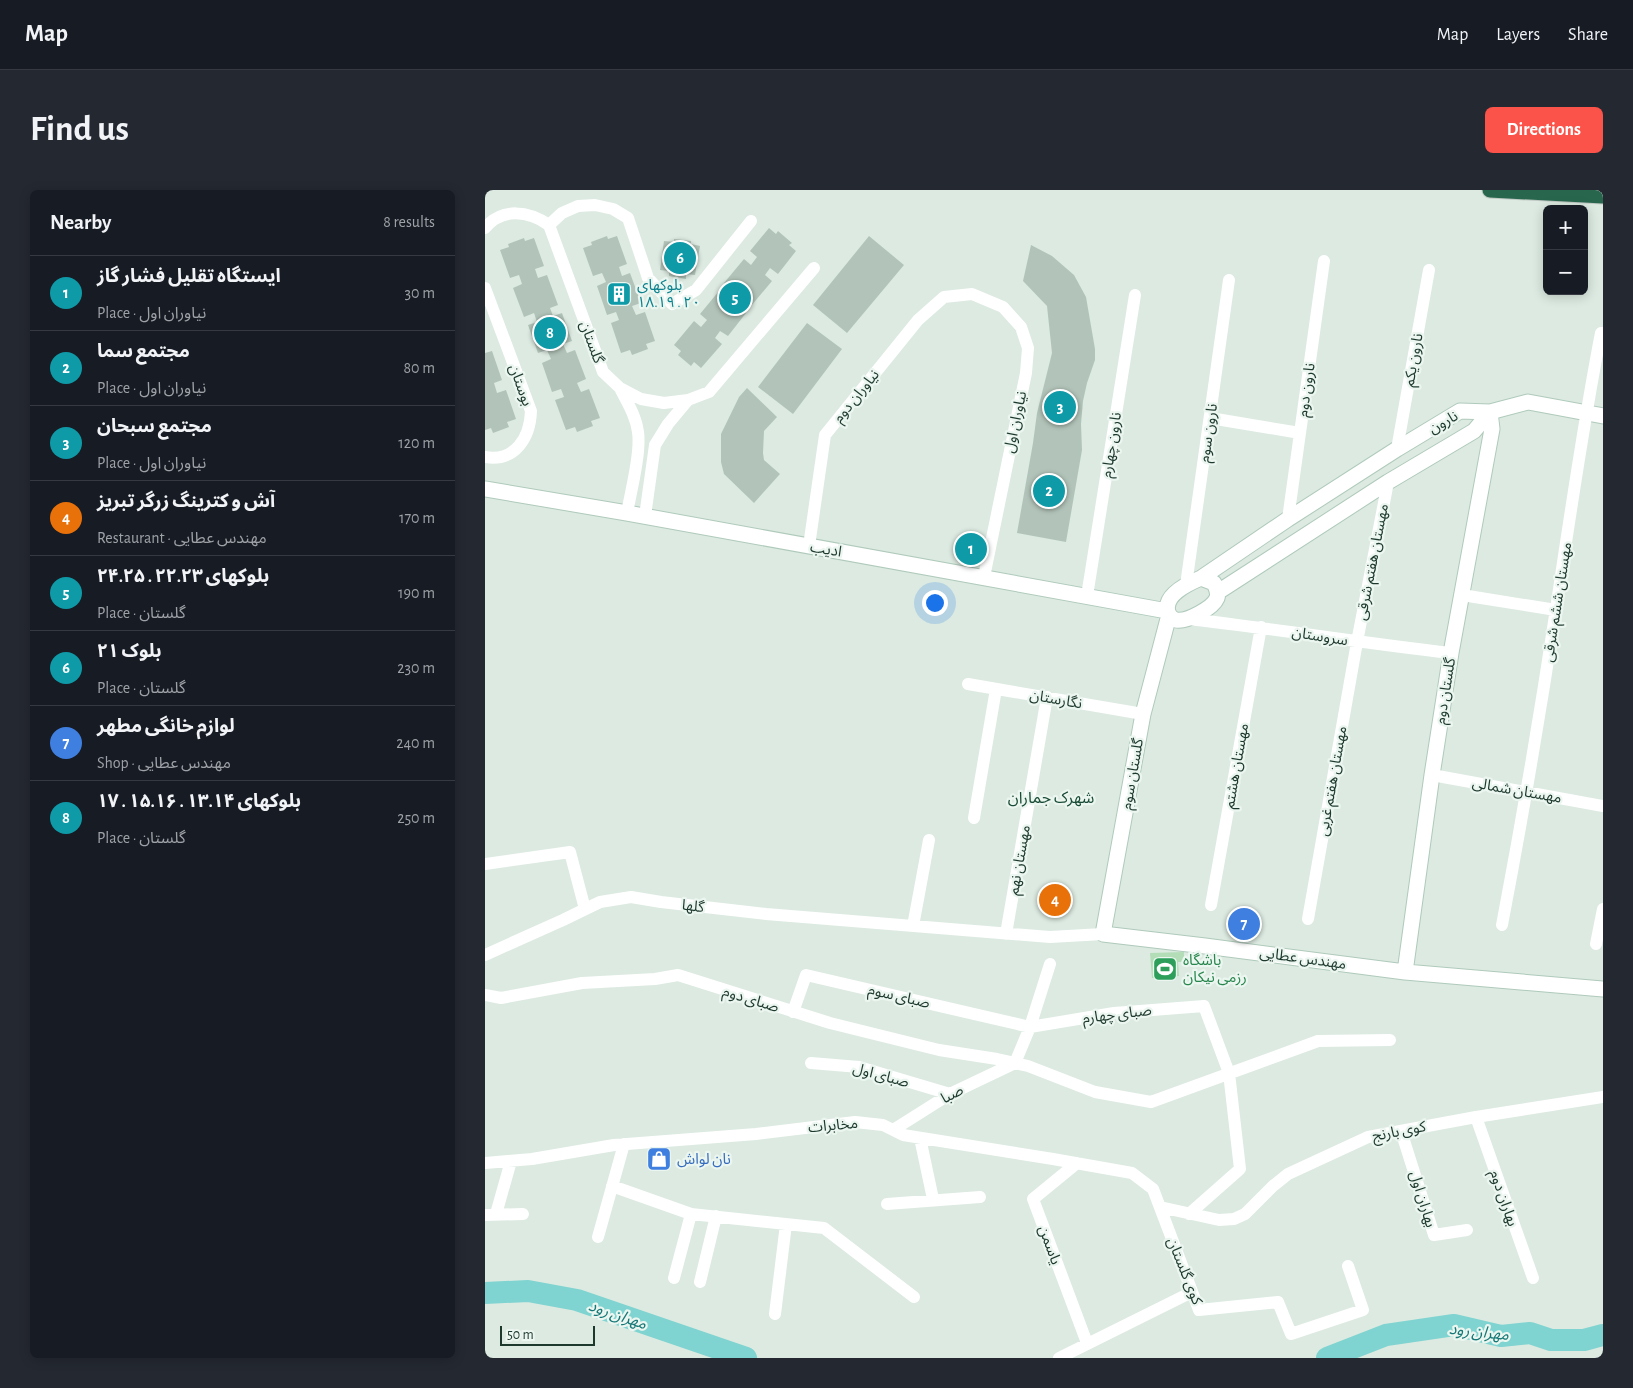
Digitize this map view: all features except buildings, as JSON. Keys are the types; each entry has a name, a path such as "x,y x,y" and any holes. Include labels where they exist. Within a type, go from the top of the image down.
{"highway":[{"path":"1490,190 1603,196"},
{"path":"1571,194 1603,203"}],"street":[{"path":"486,226 499,217 512,213 525,213 538,217 549,225 562,213 578,206 595,205 613,209 628,218 648,278 671,304 696,290 751,221"},
{"name":"گلستان","path":"549,225 603,372 620,388 641,399 656,402 664,403 687,400 709,392 814,268"},
{"name":"نارون دوم","path":"1287,519 1324,261"},
{"name":"نارون یکم","path":"1397,449 1429,270"},
{"name":"نارون سوم","path":"1186,585 1229,280"},
{"name":"بوستان","path":"485,288 531,411 531,425 526,438 517,448 505,456 485,457"},
{"name":"نیاوران دوم","path":"809,546 825,435 918,320 944,296 972,294"},
{"name":"نیاوران اول","path":"972,294 1003,307 1021,327 1028,348 1025,373 984,577"},
{"name":"نارون چهارم","path":"1087,596 1135,294"},
{"name":"مهستان ششم شرقی","path":"1502,925 1527,792 1585,413 1601,333"},
{"path":"620,388 634,417 639,436 627,513"},
{"path":"645,516 655,445 668,424 687,400"},
{"path":"1490,412 1528,402 1603,416"},
{"name":"نارون","path":"1186,585 1201,578 1287,519 1460,411 1490,412"},
{"name":"نارون","path":"1189,619 1213,603 1218,592 1388,482 1474,431 1490,412"},
{"name":"گلستان دوم","path":"1405,972 1451,653 1492,429 1490,412"},
{"path":"1210,418 1300,433"},
{"name":"مهستان هفتم شرقی","path":"1357,642 1388,482"},
{"name":"ادیب","path":"485,489 1087,596 1169,613 1174,619 1189,619"},
{"path":"1201,578 1214,583 1218,592"},
{"name":"گلستان سوم","path":"1103,934 1143,714 1169,613 1171,597 1186,585"},
{"path":"1462,595 1556,610"},
{"name":"سروستان","path":"1189,619 1451,653"},
{"name":"مهستان هشتم","path":"1211,905 1261,627"},
{"name":"مهستان هفتم غربی","path":"1308,919 1357,642"},
{"name":"نگارستان","path":"969,684 1143,714"},
{"path":"975,818 996,689"},
{"name":"مهستان نهم","path":"1006,934 1047,698"},
{"name":"مهستان شمالی","path":"1432,775 1603,806"},
{"path":"913,926 929,840"},
{"path":"485,864 570,852 585,909"},
{"name":"گلها","path":"485,955 600,902 631,896 661,902 766,914 913,926"},
{"path":"1596,944 1603,909"},
{"name":"مهندس عطایی","path":"913,926 1050,937 1103,934 1405,972 1603,989"},
{"path":"1015,1064 1030,1027 1049,964"},
{"name":"صبای دوم","path":"485,995 501,998 582,983 655,979 678,975 830,1023 939,1050 1028,1066 1095,1092 1151,1102 1318,1041 1390,1040"},
{"name":"صبای سوم","path":"793,1012 806,975 1030,1027"},
{"name":"صبای چهارم","path":"1030,1027 1114,1013 1204,1006 1229,1073"},
{"name":"صبای اول","path":"811,1063 859,1067 950,1094"},
{"name":"صبا","path":"893,1130 950,1094 1015,1064"},
{"path":"1189,1214 1240,1169 1229,1073"},
{"name":"کوی بارنج","path":"1160,1207 1219,1220 1234,1219 1245,1214 1288,1174 1368,1137 1476,1117 1603,1097"},
{"name":"بهاران دوم","path":"1476,1117 1533,1278"},
{"name":"مخابرات","path":"485,1163 511,1161 624,1144 756,1134 855,1122 883,1125 903,1135 1132,1173 1153,1189 1160,1207"},
{"name":"بهاران اول","path":"1401,1131 1434,1235 1467,1230"},
{"path":"920,1138 933,1200"},
{"path":"598,1237 624,1144"},
{"path":"511,1161 490,1215 523,1214"},
{"name":"یاسمن","path":"1077,1163 1033,1199 1087,1343"},
{"path":"612,1186 691,1214 824,1228 914,1296"},
{"path":"887,1204 980,1197"},
{"name":"کوی گلستان","path":"1160,1207 1199,1310 1278,1302 1291,1334 1363,1310 1348,1266"},
{"path":"674,1278 691,1214"},
{"path":"700,1282 716,1216"},
{"path":"775,1314 786,1224"},
{"path":"1059,1358 1192,1292"}],"green space":[{"name":"باشگاه رزمی نیکان","path":"1184,952 1184,962 1178,962 1179,976 1152,978 1150,953"}],"waterway":[{"name":"مهران رود","path":"485,1293 528,1291 577,1300 746,1358"},
{"name":"مهران رود","path":"1327,1358 1386,1335 1454,1325 1501,1336 1530,1333 1551,1340 1584,1340 1603,1335"}],"place":[{"name":"بلوک ۲۱","path":"680,258"},
{"name":"بلوکهای ۱۸.۱۹ . ۲۰","path":"619,294"},
{"name":"بلوکهای ۲۲.۲۳ . ۲۴.۲۵","path":"735,298"},
{"name":"بلوکهای ۱۳.۱۴ . ۱۵.۱۶ . ۱۷","path":"550,333"},
{"name":"مجتمع سبحان","path":"1060,407"},
{"name":"مجتمع سما","path":"1049,491"},
{"name":"ایستگاه تقلیل فشار گاز","path":"971,549"},
{"name":"آش و کترینگ زرگر تبریز","path":"1055,900"},
{"name":"لوازم خانگی مطهر","path":"1244,924"},
{"name":"باشگاه رزمی نیکان","path":"1165,969"},
{"name":"نان لواش","path":"659,1159"}],"district":[{"name":"شهرک جماران","path":"1051,797"}]}
